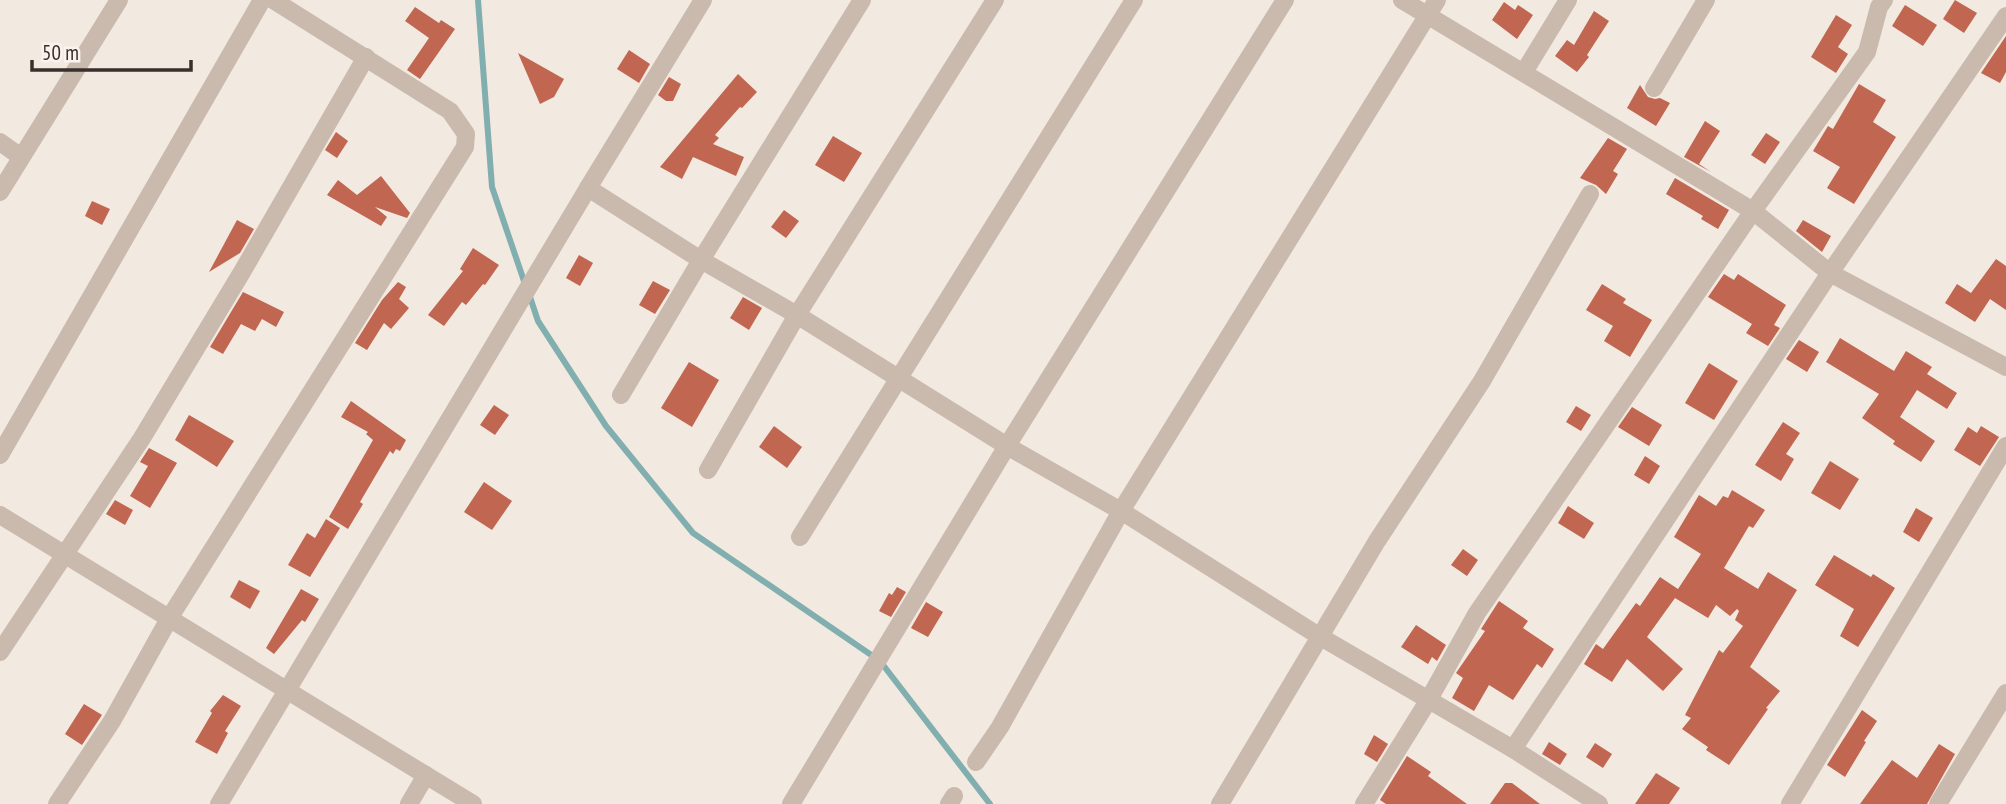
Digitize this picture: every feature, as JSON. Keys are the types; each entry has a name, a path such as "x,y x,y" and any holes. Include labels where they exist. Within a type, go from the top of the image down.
{"street":[{"path":"0,192 119,0"},
{"path":"0,454 262,0"},
{"path":"58,804 112,721 170,617 465,147 466,134 450,111 273,0"},
{"path":"219,804 588,188 704,0"},
{"path":"621,395 862,0"},
{"path":"708,470 797,316 995,0"},
{"path":"800,537 1134,0"},
{"path":"791,804 1007,446 1285,0"},
{"path":"1402,0 1433,8 1524,72 1753,211 1830,273 2006,367"},
{"path":"1524,72 1568,0"},
{"path":"1654,88 1706,0"},
{"path":"1364,804 1428,701 1477,613 1753,211 1867,52 1878,7 1884,0"},
{"path":"976,762 1000,727 1121,511 1433,8"},
{"path":"1513,749 1830,273 2006,16"},
{"path":"0,652 142,438 366,57"},
{"path":"0,142 21,157"},
{"path":"588,188 1007,446 1121,511 1319,636 1513,749 1598,804"},
{"path":"1220,804 1377,541 1488,371 1590,194"},
{"path":"1790,804 2006,446"},
{"path":"0,515 473,804"},
{"path":"1938,804 2006,693"},
{"path":"409,804 426,775"}],"building":[{"path":"1955,0 1977,13 1964,33 1943,19"},
{"path":"1504,2 1515,10 1518,5 1533,15 1517,39 1492,20"},
{"path":"1905,5 1937,25 1923,46 1892,26"},
{"path":"415,7 439,23 441,20 455,29 420,79 407,70 429,38 405,21"},
{"path":"1594,11 1609,21 1587,55 1589,57 1577,72 1555,56 1567,40 1574,45"},
{"path":"1836,15 1852,25 1838,47 1848,54 1836,73 1811,57"},
{"path":"2006,36 2006,72 2000,83 1981,73"},
{"path":"629,50 650,64 639,83 617,69"},
{"path":"518,53 564,79 554,97 540,104"},
{"path":"738,74 757,92 715,135 719,138 713,144 744,157 736,176 693,157 682,179 660,167"},
{"path":"669,77 681,84 673,101 666,101 658,95"},
{"path":"1859,84 1886,100 1873,122 1896,137 1854,204 1827,188 1840,167 1813,151 1828,126 1833,129"},
{"path":"1640,85 1648,97 1660,98 1670,103 1656,126 1627,108"},
{"path":"1705,121 1720,131 1699,164 1711,172 1684,157"},
{"path":"336,132 348,141 337,158 325,150"},
{"path":"1766,133 1780,142 1765,164 1751,155"},
{"path":"833,136 862,153 844,182 815,165"},
{"path":"1608,138 1627,149 1613,171 1618,174 1606,194 1596,185 1580,178"},
{"path":"381,176 410,213 407,218 375,207 387,217 381,226 327,195 338,180 357,195"},
{"path":"1675,178 1729,210 1718,229 1701,219 1703,216 1666,194"},
{"path":"92,201 110,209 102,225 85,216"},
{"path":"784,210 799,221 786,238 771,227"},
{"path":"237,220 254,229 240,253 209,272"},
{"path":"1803,220 1831,236 1822,252 1796,231"},
{"path":"473,248 499,265 485,285 483,284 466,305 462,302 444,326 428,315 463,271 460,269"},
{"path":"579,255 593,263 580,286 566,278"},
{"path":"1996,259 2006,266 2006,310 1990,299 1975,322 1945,303 1957,284 1971,293"},
{"path":"1724,274 1734,280 1738,274 1786,305 1774,325 1780,328 1768,346 1746,333 1752,324 1708,297"},
{"path":"653,281 670,290 655,314 639,305"},
{"path":"398,282 406,287 399,299 409,308 391,329 384,323 367,350 355,343 382,300"},
{"path":"1602,284 1626,299 1623,303 1652,320 1630,357 1604,341 1613,326 1586,310"},
{"path":"243,292 284,312 276,327 262,319 255,331 241,324 223,354 210,347"},
{"path":"743,297 762,308 749,330 730,318"},
{"path":"1840,338 1894,371 1906,351 1932,367 1927,374 1957,393 1947,409 1917,390 1900,417 1935,441 1921,462 1893,444 1895,441 1862,418 1879,394 1826,362"},
{"path":"1799,340 1819,352 1807,372 1786,359"},
{"path":"689,362 719,380 692,427 661,408"},
{"path":"1709,363 1738,381 1714,420 1685,403"},
{"path":"351,401 406,440 400,451 396,449 393,454 390,451 360,502 363,504 348,529 329,517 373,440 366,434 368,432 341,417"},
{"path":"494,405 509,415 495,435 480,425"},
{"path":"1576,406 1591,415 1581,431 1566,422"},
{"path":"1632,407 1662,425 1649,446 1618,427"},
{"path":"189,415 234,441 217,467 175,440"},
{"path":"1783,422 1800,433 1786,454 1794,459 1781,481 1755,465"},
{"path":"774,426 802,447 787,468 759,447"},
{"path":"1981,426 1999,437 1980,466 1954,450 1968,427 1977,433"},
{"path":"149,448 177,463 150,508 130,496 148,466 140,462"},
{"path":"1645,456 1660,466 1649,484 1634,475"},
{"path":"1830,461 1859,479 1840,510 1811,493"},
{"path":"484,482 512,501 492,530 464,512"},
{"path":"1732,490 1765,510 1753,528 1749,526 1724,568 1758,589 1768,572 1797,590 1750,667 1780,691 1729,765 1682,729 1691,718 1685,715 1719,650 1723,653 1743,626 1735,620 1739,611 1737,609 1730,616 1716,605 1708,618 1675,598 1647,637 1683,669 1663,691 1627,659 1612,682 1584,664 1596,644 1603,649 1636,603 1640,606 1660,577 1678,589 1701,554 1674,537 1699,495 1716,506 1723,496 1728,498"},
{"path":"115,500 133,510 125,525 106,514"},
{"path":"1568,506 1594,523 1584,539 1558,523"},
{"path":"1916,508 1933,518 1919,542 1903,532"},
{"path":"326,519 340,528 310,577 288,565 307,533 315,538"},
{"path":"1463,549 1478,560 1467,576 1451,565"},
{"path":"1834,555 1895,588 1858,647 1840,636 1854,609 1815,585"},
{"path":"239,580 260,591 250,609 230,597"},
{"path":"897,587 906,592 891,617 879,611 889,593 892,595"},
{"path":"301,589 319,599 305,622 302,620 274,654 266,648"},
{"path":"1499,601 1528,621 1523,628 1554,649 1542,668 1537,664 1513,700 1489,685 1474,711 1452,698 1463,678 1456,673 1485,631 1481,629"},
{"path":"926,602 943,612 928,637 911,628"},
{"path":"1416,625 1446,645 1437,661 1432,657 1428,664 1401,647"},
{"path":"223,695 241,706 225,731 228,733 217,754 195,742 212,713 210,711"},
{"path":"84,704 102,715 82,745 65,734"},
{"path":"1862,710 1877,721 1845,777 1827,765"},
{"path":"1374,735 1388,744 1377,762 1364,754"},
{"path":"1549,742 1567,754 1560,765 1542,754"},
{"path":"1595,743 1612,754 1603,768 1586,757"},
{"path":"1939,744 1955,754 1927,804 1860,804 1892,760 1917,778"},
{"path":"1407,756 1431,772 1428,776 1467,804 1386,804 1380,800"},
{"path":"1656,773 1680,788 1669,804 1635,804"},
{"path":"1505,783 1512,783 1540,804 1490,804"}],"waterway":[{"path":"478,0 492,187 525,284"},
{"path":"529,294 538,321 606,426 693,533 880,661 990,804"}]}
